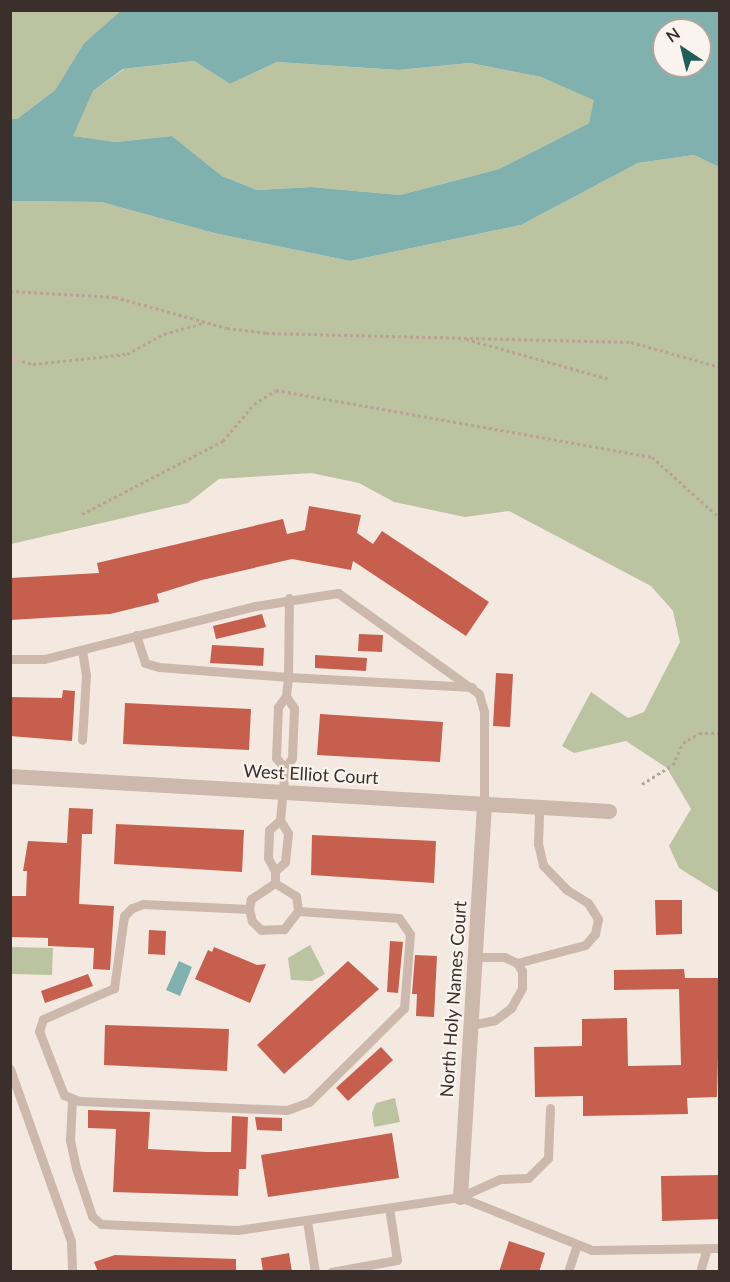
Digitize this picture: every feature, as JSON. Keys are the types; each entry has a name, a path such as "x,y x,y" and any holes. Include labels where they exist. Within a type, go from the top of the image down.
{"street":[{"name":"West Elliot Court","path":"10,776 609,811"},
{"name":"North Holy Names Court","path":"460,1197 484,803"}],"lane":[{"path":"10,659 44,659 289,598 338,593 479,694 484,712 484,803"},
{"path":"285,768 276,758 278,707 286,696 288,677 289,598"},
{"path":"136,635 145,663 159,667 472,687"},
{"path":"82,650 86,675 82,740"},
{"path":"275,871 285,862 288,833 280,820 285,768 292,758 294,708 286,696"},
{"path":"517,963 585,945 595,934 598,919 588,903 567,890 543,865 538,844 539,807"},
{"path":"275,883 275,871 268,858 269,830 280,820"},
{"path":"275,883 296,896 298,911 284,929 274,932 261,930 252,921 249,909 251,899 275,883"},
{"path":"249,909 143,904 124,916 114,988 43,1019 39,1031 57,1084 72,1100 287,1110 309,1102 404,1008 410,934 399,918 298,911"},
{"path":"470,1025 495,1020 511,1008 522,988 522,971 517,963 504,957 475,957"},
{"path":"10,1069 71,1241 72,1272"},
{"path":"72,1100 70,1140 76,1168 92,1216 101,1224 238,1230 460,1197 500,1179 514,1181 538,1171 551,1145 550,1108"},
{"path":"460,1197 592,1250 720,1248"},
{"path":"331,1272 397,1260 389,1208"},
{"path":"307,1221 315,1272"},
{"path":"568,1272 577,1244"},
{"path":"700,1272 707,1248"}],"path":[{"path":"10,291 114,297 205,322 266,333 631,342 720,367"},
{"path":"12,358 33,364 127,354 164,334 205,322"},
{"path":"461,338 609,379"},
{"path":"82,514 223,441 255,404 276,390 652,457 720,518"},
{"path":"642,784 673,765 683,743 699,733 720,733"}],"green space":[{"path":"10,11 122,11 84,43 55,90 17,119 11,119"},
{"path":"194,61 230,84 277,62 398,70 470,63 541,77 595,99 589,123 499,169 400,195 311,187 257,190 222,176 172,136 116,142 72,136 93,91 124,69"},
{"path":"694,155 719,167 719,893 679,868 669,846 691,809 667,768 626,741 574,753 562,746 591,692 628,718 644,712 680,642 673,611 651,586 509,511 465,517 394,502 359,483 311,473 219,479 188,503 11,544 11,201 101,202 214,233 350,261 521,225 638,163"},
{"path":"310,945 325,974 312,981 291,980 288,958"},
{"path":"11,947 53,948 52,975 11,974"},
{"path":"395,1098 400,1122 374,1127 372,1113 376,1103"}],"water":[{"path":"122,10 719,11 719,167 694,155 638,163 521,225 350,261 214,233 101,202 11,201 11,119 17,119 55,90 84,43","holes":["194,61 230,84 277,62 398,70 470,63 541,77 594,100 589,123 499,169 400,195 311,187 257,190 222,176 172,136 116,142 73,136 93,91 123,69"]},
{"path":"179,961 192,967 180,996 166,990"}],"building":[{"path":"309,506 361,515 357,533 373,544 382,531 489,602 466,636 353,561 351,570 292,559 202,580 157,594 159,602 110,614 10,620 10,578 99,573 97,563 283,519 287,534 305,530"},
{"path":"262,614 266,627 216,639 213,626"},
{"path":"359,634 383,635 382,652 358,651"},
{"path":"212,645 264,648 263,666 210,663"},
{"path":"315,655 367,658 366,671 315,668"},
{"path":"496,673 513,674 510,727 493,726"},
{"path":"63,690 75,691 72,741 10,736 10,697 62,698"},
{"path":"125,703 251,709 249,750 123,744"},
{"path":"320,714 443,722 440,762 317,755"},
{"path":"69,808 93,809 92,834 82,834 79,904 114,906 110,970 93,969 94,948 48,946 48,938 10,937 10,896 26,896 27,871 23,871 28,841 67,843"},
{"path":"116,824 244,830 242,872 114,864"},
{"path":"312,835 436,841 434,883 311,875"},
{"path":"655,900 682,900 682,934 656,935"},
{"path":"149,930 166,931 165,955 148,954"},
{"path":"390,941 403,942 398,993 387,992"},
{"path":"214,947 257,965 266,964 250,1003 195,979 208,950 212,952"},
{"path":"415,955 437,956 434,1017 416,1016 417,994 412,994"},
{"path":"348,961 379,989 284,1074 257,1045"},
{"path":"684,969 685,978 720,978 717,1097 687,1098 688,1114 583,1116 583,1096 535,1097 534,1047 582,1046 582,1019 627,1018 628,1066 681,1065 679,989 614,990 614,970"},
{"path":"88,974 93,986 45,1003 41,991"},
{"path":"105,1025 229,1029 227,1071 104,1065"},
{"path":"381,1047 393,1060 348,1101 336,1088"},
{"path":"88,1110 150,1112 148,1149 206,1152 231,1152 232,1116 248,1117 246,1169 239,1169 238,1196 113,1192 116,1129 88,1128"},
{"path":"255,1117 282,1118 282,1131 257,1130"},
{"path":"392,1133 399,1178 268,1197 261,1155"},
{"path":"720,1175 720,1219 662,1221 661,1176"},
{"path":"509,1241 545,1253 539,1272 499,1272"},
{"path":"289,1253 292,1272 263,1272 261,1258"},
{"path":"115,1255 236,1259 236,1272 98,1272 94,1262"}]}
